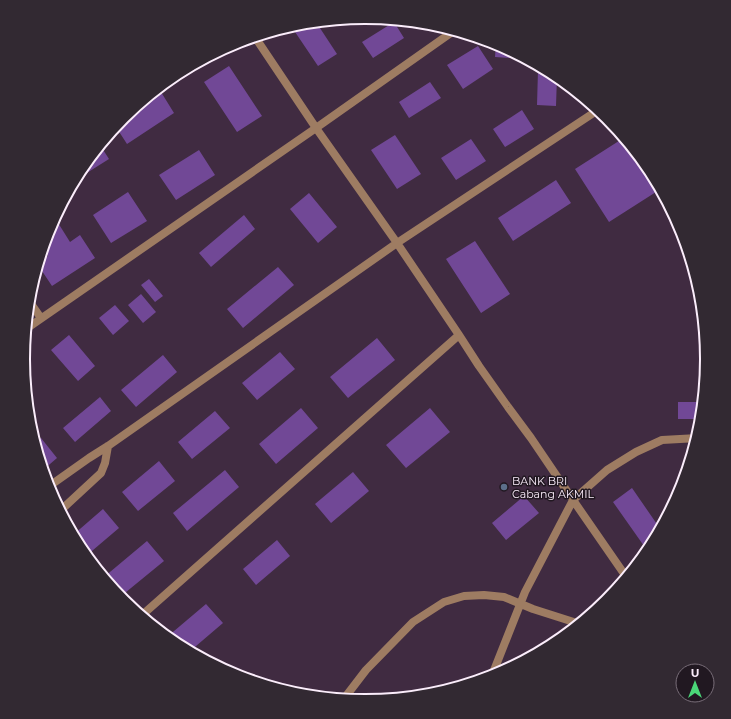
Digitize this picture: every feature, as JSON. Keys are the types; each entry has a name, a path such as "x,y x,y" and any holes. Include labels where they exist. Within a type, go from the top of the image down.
{"street":[{"path":"32,324 316,128 448,34"},
{"path":"258,42 316,128 397,242 479,366 531,438 624,574"},
{"path":"54,483 397,242 593,113"},
{"path":"34,308 41,318"},
{"path":"145,613 459,335"},
{"path":"495,669 525,592 573,500 607,470 636,452 662,440 692,438"},
{"path":"64,507 101,473 106,463 108,446"},
{"path":"347,694 366,670 413,622 444,602 464,596 484,594 504,597 533,609 575,622"}],"building":[{"path":"389,25 396,26 404,38 373,58 362,42"},
{"path":"320,27 337,54 318,66 295,31"},
{"path":"478,46 493,69 463,89 447,65"},
{"path":"495,51 512,58 495,57"},
{"path":"229,66 262,116 237,132 204,82"},
{"path":"538,72 557,84 556,106 537,105"},
{"path":"430,82 441,98 409,118 399,102"},
{"path":"161,93 174,113 127,144 119,132 144,107"},
{"path":"522,110 534,129 505,147 493,129"},
{"path":"395,135 421,174 397,189 371,150"},
{"path":"471,139 486,161 456,180 441,158"},
{"path":"620,140 632,155 656,192 609,222 575,169"},
{"path":"103,150 109,159 87,173"},
{"path":"199,150 215,175 176,200 159,175"},
{"path":"556,180 571,203 513,241 498,218"},
{"path":"128,192 147,221 111,243 93,215"},
{"path":"309,193 337,227 318,243 290,209"},
{"path":"244,215 255,229 211,267 199,253"},
{"path":"59,224 70,242 80,235 95,258 52,286 42,271 48,256 48,252"},
{"path":"475,241 510,294 481,313 446,259"},
{"path":"278,267 294,285 243,328 227,309"},
{"path":"149,279 163,296 155,302 141,285"},
{"path":"141,294 156,312 143,323 128,305"},
{"path":"115,305 129,321 113,335 99,318"},
{"path":"69,335 95,366 78,381 51,350"},
{"path":"377,338 395,360 348,398 330,377"},
{"path":"280,352 295,369 257,400 242,383"},
{"path":"163,355 177,372 136,407 121,390"},
{"path":"100,397 111,411 75,442 63,428"},
{"path":"678,402 698,402 696,419 678,419"},
{"path":"301,408 318,428 276,464 259,444"},
{"path":"430,408 450,432 406,468 386,445"},
{"path":"215,411 230,428 192,459 178,442"},
{"path":"41,438 57,458 48,466 41,446 39,439"},
{"path":"159,461 175,481 138,511 122,492"},
{"path":"225,470 239,487 187,531 173,513"},
{"path":"353,472 369,491 331,523 315,504"},
{"path":"632,488 657,525 644,546 613,502"},
{"path":"524,496 539,513 506,540 492,523"},
{"path":"103,509 119,528 91,552 78,531"},
{"path":"277,540 290,556 256,585 243,569"},
{"path":"147,541 164,561 125,593 107,574"},
{"path":"206,604 223,623 194,648 172,633"}],"place":[{"name":"BANK BRI Cabang AKMIL","path":"504,487"}]}
